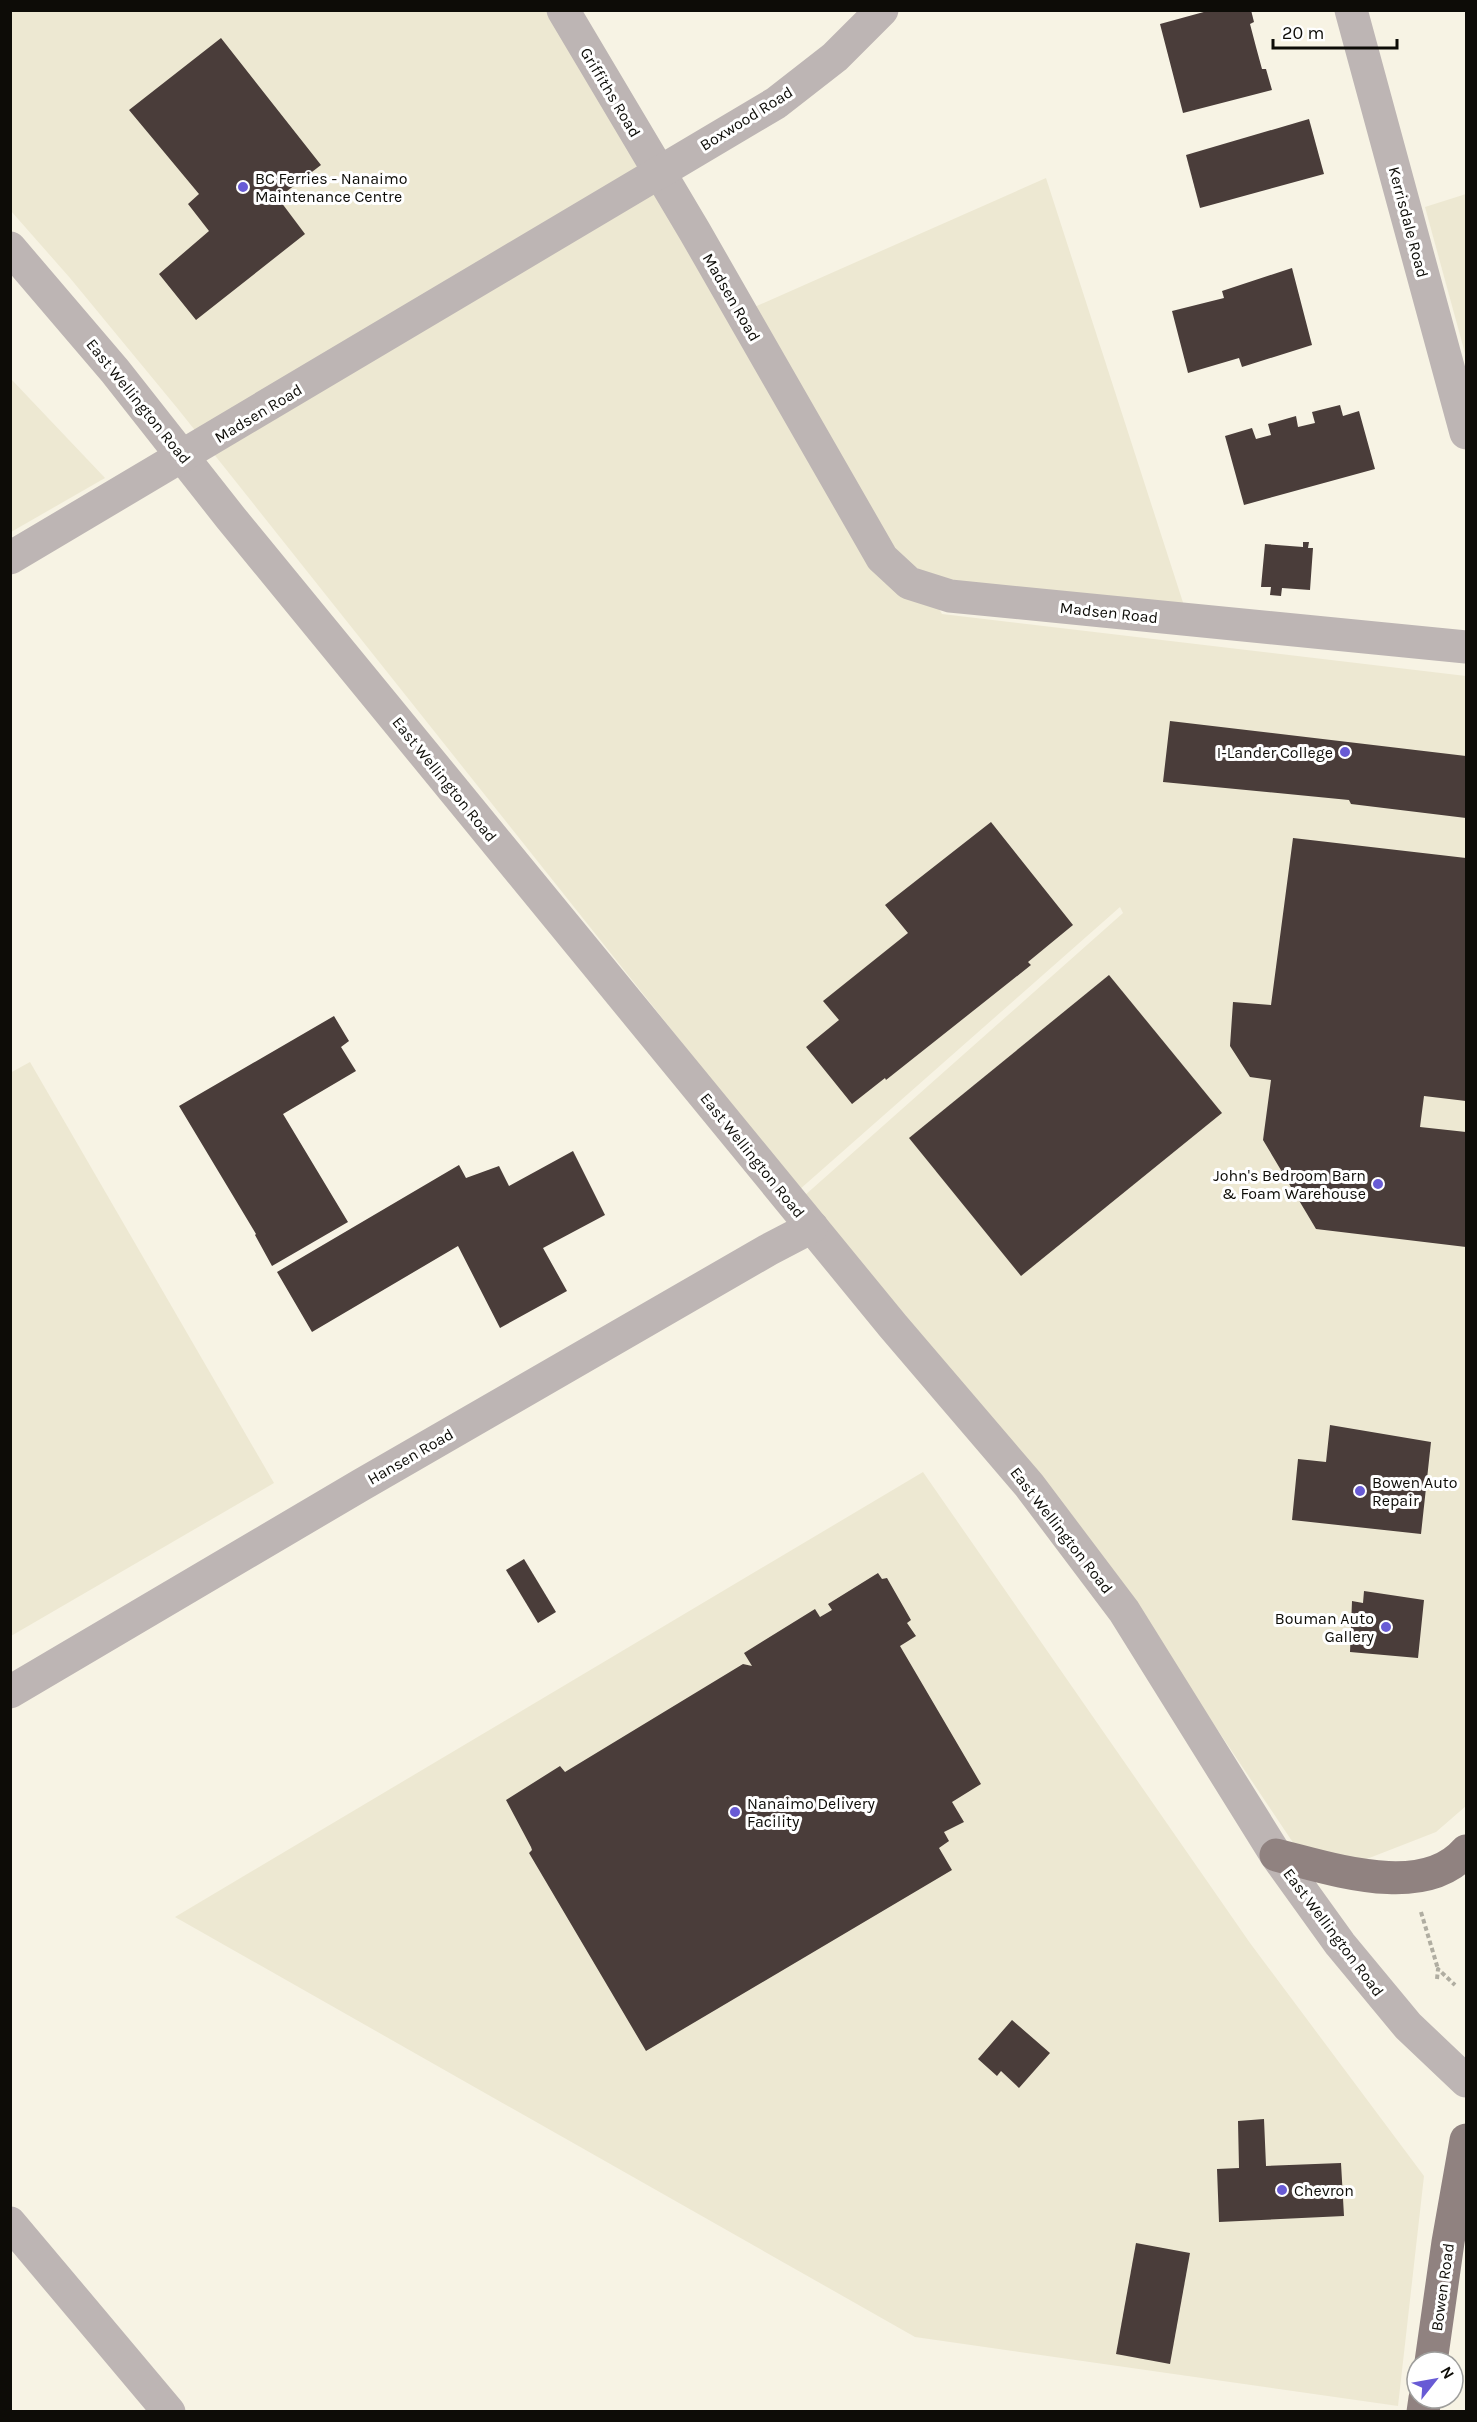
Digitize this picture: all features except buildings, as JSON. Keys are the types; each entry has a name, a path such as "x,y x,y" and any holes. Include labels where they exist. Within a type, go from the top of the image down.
{"main road":[{"path":"1276,1855 1379,1878 1412,1878 1441,1869 1467,1851"},
{"name":"Bowen Road","path":"1433,2350 1448,2242 1467,2140"}],"street":[{"name":"Griffiths Road","path":"563,10 660,173"},
{"name":"Boxwood Road","path":"660,173 776,103 835,57 882,10"},
{"name":"Kerrisdale Road","path":"1351,10 1467,433"},
{"name":"Madsen Road","path":"10,558 660,173 882,558 909,583 950,596 1467,647"},
{"name":"East Wellington Road","path":"10,248 184,457 812,1227 1029,1485 1124,1611 1276,1855 1340,1944 1408,2026 1467,2081"},
{"name":"Hansen Road","path":"10,1692 361,1485 768,1250 812,1227"},
{"path":"10,2223 169,2412"}],"path":[{"path":"1419,1905 1438,1970 1437,1979"},
{"path":"1438,1970 1455,1985"}],"shaded area":[{"path":"10,11 577,11 750,309 1046,178 1188,618 926,587 942,614 1466,676 1466,1806 1436,1832 1359,1862 1300,1853 1132,1602 804,1196 1123,913 1120,907 799,1190 178,409 70,278 11,211"},
{"path":"1466,194 1466,357 1425,207"},
{"path":"11,379 105,478 10,532"},
{"path":"30,1062 274,1483 11,1636 10,1073"},
{"path":"923,1472 1250,1943 1424,2176 1398,2406 915,2337 175,1917"}],"place":[{"name":"BC Ferries - Nanaimo Maintenance Centre","path":"243,187"},
{"name":"I-Lander College","path":"1345,752"},
{"name":"John's Bedroom Barn & Foam Warehouse","path":"1378,1184"},
{"name":"Bowen Auto Repair","path":"1360,1491"},
{"name":"Bouman Auto Gallery","path":"1386,1627"},
{"name":"Nanaimo Delivery Facility","path":"735,1812"},
{"name":"Chevron","path":"1282,2190"}]}
